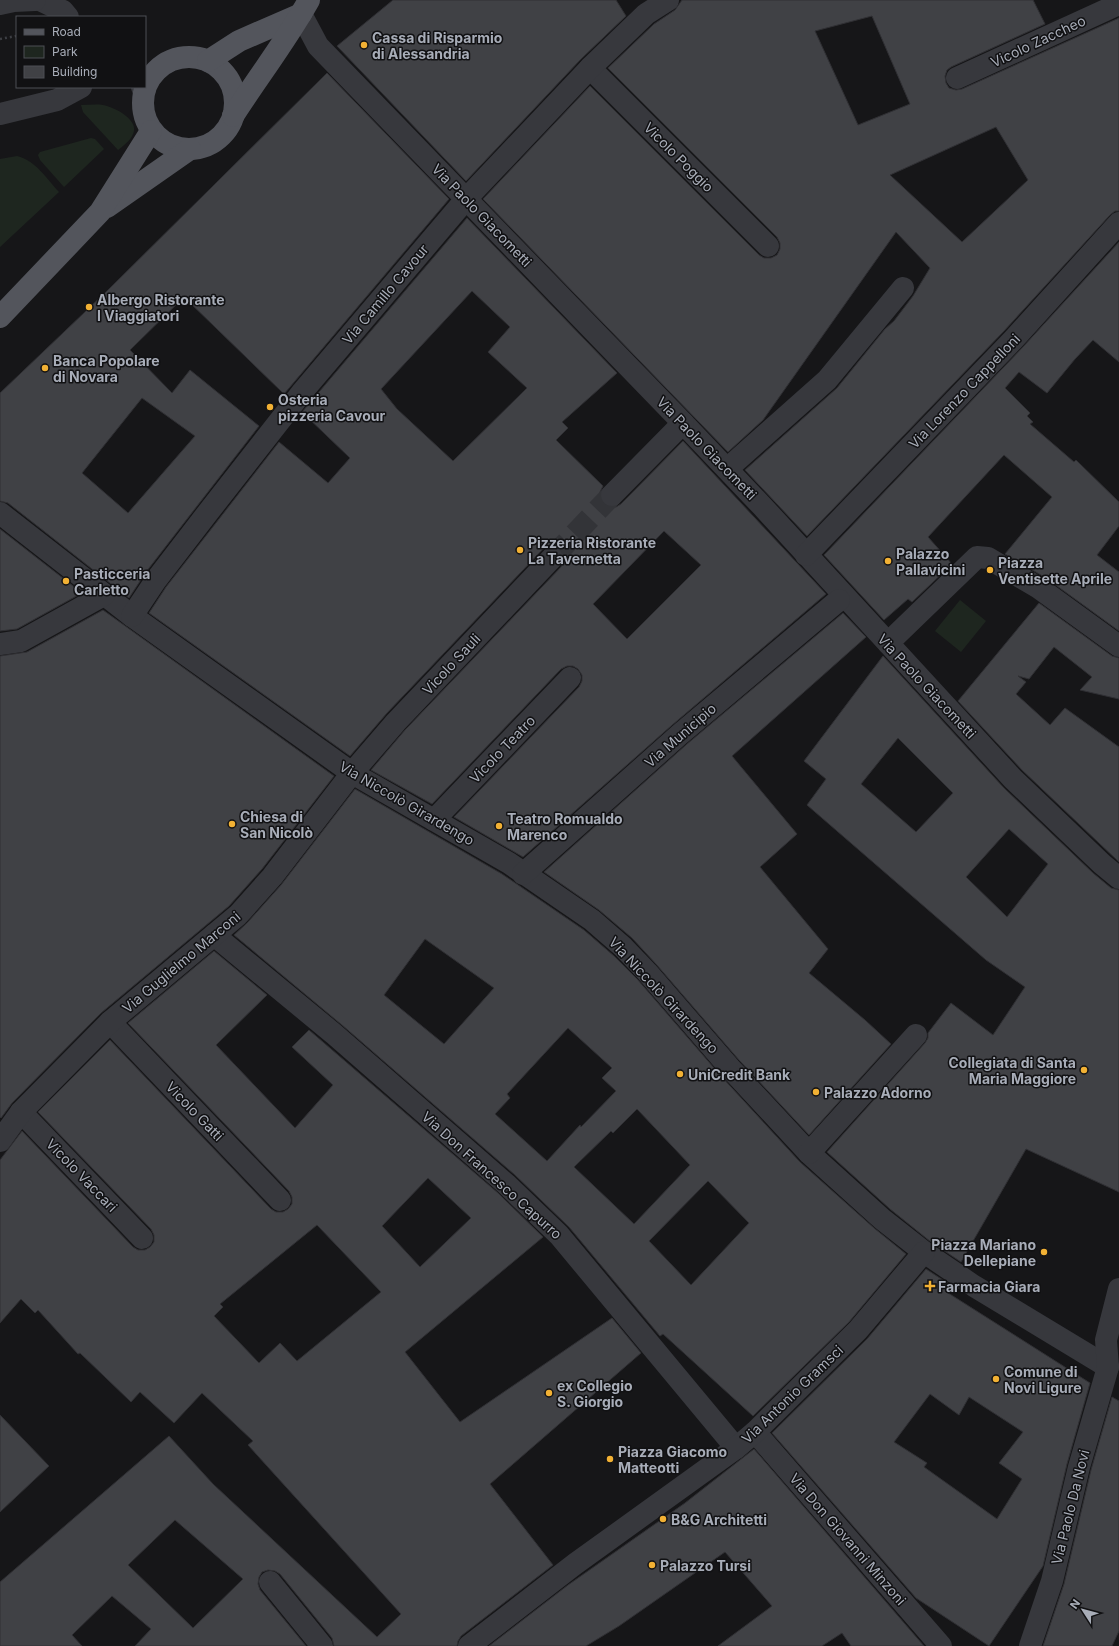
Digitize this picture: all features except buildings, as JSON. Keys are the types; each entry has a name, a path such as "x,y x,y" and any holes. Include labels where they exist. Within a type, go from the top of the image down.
{"main road":[{"path":"208,61 239,41 305,7"},
{"path":"143,88 143,110 151,131 168,145 190,149 204,146 217,140 226,129 253,84 276,54 305,7"},
{"path":"146,84 152,75 163,65 177,59 192,57 208,61 221,70 230,84 234,100 233,116"},
{"path":"1,315 100,212 151,131"},
{"path":"100,212 190,149"}],"street":[{"path":"0,4 14,1 35,0"},
{"path":"40,0 69,9"},
{"name":"Via Camillo Cavour","path":"132,616 156,580 303,391 466,199 590,68 646,14 668,0"},
{"path":"1117,0 1119,4"},
{"name":"Vicolo Zaccheo","path":"957,78 1119,4"},
{"name":"Via Paolo Giacometti","path":"305,7 318,46 683,423 1013,779 1102,864 1119,878"},
{"name":"Vicolo Poggio","path":"590,68 768,246"},
{"path":"0,114 57,100 78,88"},
{"name":"Via Lorenzo Cappelloni","path":"806,555 1013,340 1119,223"},
{"path":"726,469 827,380 903,288"},
{"path":"612,495 683,423"},
{"name":"Via Niccolò Girardengo","path":"0,513 132,616 352,773 509,863 592,920 623,947 689,1019 730,1068 809,1153 882,1219 924,1252 974,1286 1108,1367"},
{"path":"888,643 976,557 988,558 1039,588 1119,646"},
{"name":"Vicolo Sauli","path":"352,773 396,722 552,558"},
{"path":"0,644 21,642 104,595"},
{"name":"Via Municipio","path":"523,874 679,735 839,600"},
{"name":"Vicolo Teatro","path":"434,820 570,678"},
{"name":"Via Guglielmo Marconi","path":"2,1134 21,1112 110,1022 238,915 272,877 352,773"},
{"name":"Via Don Francesco Capurro","path":"214,935 334,1034 506,1184 559,1235 736,1448"},
{"name":"Vicolo Gatti","path":"110,1022 280,1200"},
{"path":"809,1153 916,1035"},
{"name":"Vicolo Vaccari","path":"21,1112 142,1238"},
{"name":"Via Antonio Gramsci","path":"469,1646 575,1564 736,1448 755,1432 858,1330 924,1252"},
{"path":"1108,1367 1119,1289"},
{"name":"Via Paolo Da Novi","path":"1030,1646 1052,1581 1079,1467 1108,1367"},
{"name":"Via Don Giovanni Minzoni","path":"755,1432 941,1646"},
{"path":"270,1582 322,1646"}],"path":[{"path":"0,39 16,36"}],"green space":[{"path":"81,105 103,105 119,111 133,124 134,129 132,136 127,143 118,150 83,112"},
{"path":"91,138 95,139 104,149 64,187 40,160 38,155 40,152"},
{"path":"17,156 29,161 35,166 59,192 0,247 0,159"},
{"path":"960,600 986,621 961,652 935,631"}],"tunnel":[{"path":"552,558 612,495"}],"place":[{"name":"Cassa di Risparmio di Alessandria","path":"364,45"},
{"name":"Albergo Ristorante I Viaggiatori","path":"89,307"},
{"name":"Banca Popolare di Novara","path":"45,368"},
{"name":"Osteria pizzeria Cavour","path":"270,407"},
{"name":"Pizzeria Ristorante La Tavernetta","path":"520,550"},
{"name":"Palazzo Pallavicini","path":"888,561"},
{"name":"Piazza Ventisette Aprile","path":"990,570"},
{"name":"Pasticceria Carletto","path":"66,581"},
{"name":"Chiesa di San Nicolò","path":"232,824"},
{"name":"Teatro Romualdo Marenco","path":"499,826"},
{"name":"Collegiata di Santa Maria Maggiore","path":"1084,1070"},
{"name":"UniCredit Bank","path":"680,1074"},
{"name":"Palazzo Adorno","path":"816,1092"},
{"name":"Piazza Mariano Dellepiane","path":"1044,1252"},
{"name":"Farmacia Giara","path":"930,1286"},
{"name":"Comune di Novi Ligure","path":"996,1379"},
{"name":"ex Collegio S. Giorgio","path":"549,1393"},
{"name":"Piazza Giacomo Matteotti","path":"610,1459"},
{"name":"B&G Architetti","path":"663,1519"},
{"name":"Palazzo Tursi","path":"652,1565"}]}
